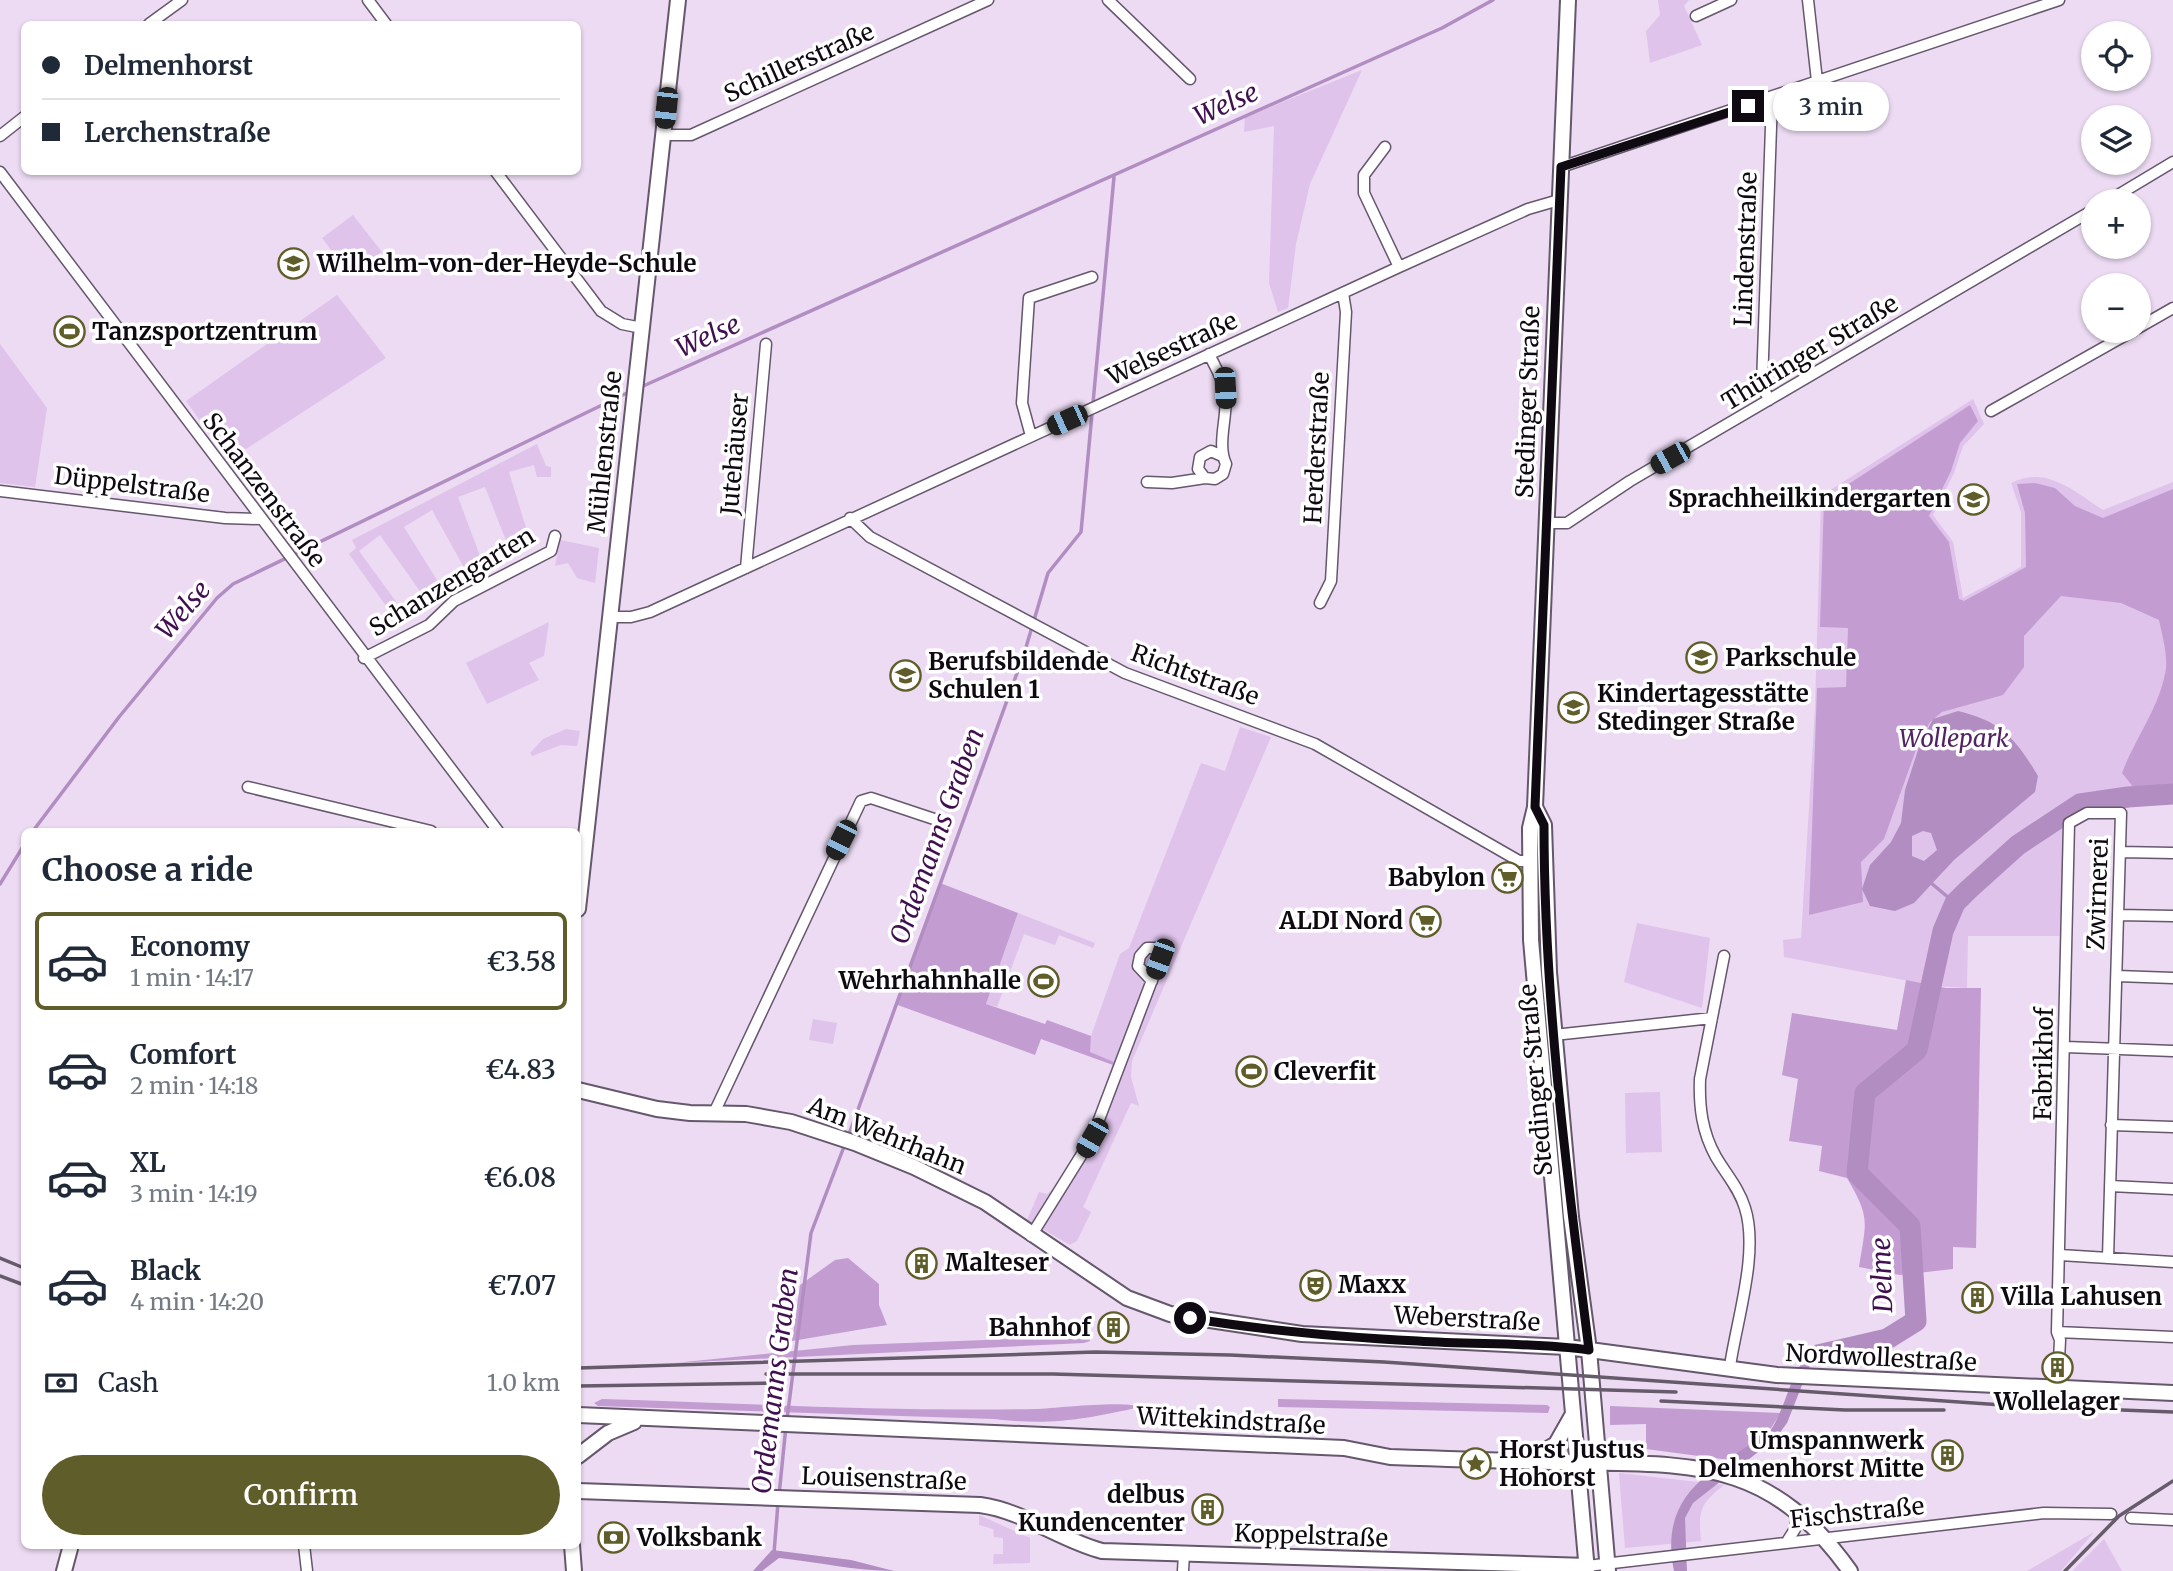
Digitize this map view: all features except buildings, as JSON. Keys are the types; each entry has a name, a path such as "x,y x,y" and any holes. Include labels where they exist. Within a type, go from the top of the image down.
{"street":[{"path":"153,21 182,0"},
{"path":"368,0 384,21"},
{"name":"Mühlenstraße","path":"581,857 678,0"},
{"name":"Schillerstraße","path":"663,135 691,135 988,0"},
{"path":"1108,0 1190,79"},
{"name":"Stedinger Straße","path":"1568,0 1535,807 1530,828 1537,862 1571,1217 1589,1350 1608,1567"},
{"path":"1696,16 1731,0"},
{"path":"1808,0 1817,81"},
{"path":"1561,167 2059,0"},
{"name":"Lindenstraße","path":"1769,400 1762,385 1772,98"},
{"path":"0,136 21,119"},
{"path":"1385,147 1364,175 1364,193 1399,267"},
{"path":"2128,189 2173,162"},
{"name":"Schanzenstraße","path":"0,172 364,658 496,828"},
{"path":"498,175 601,311 622,324 642,328"},
{"name":"Welsestraße","path":"610,617 631,617 650,612 1399,267 1528,209 1559,200"},
{"name":"Thüringer Straße","path":"1546,523 1567,523 1630,481 2081,217"},
{"path":"1031,436 1022,403 1029,298 1092,277"},
{"name":"Herderstraße","path":"1320,603 1331,581 1346,312 1343,293"},
{"path":"2151,321 2173,308"},
{"path":"1991,411 2112,343"},
{"name":"Jutehäuser","path":"746,568 766,344"},
{"path":"1147,482 1215,479 1223,474 1226,464 1222,456 1225,388 1209,354"},
{"path":"1206,478 1198,469 1200,457 1211,452 1222,456"},
{"name":"Düppelstraße","path":"0,491 225,518 260,519"},
{"name":"Richtstraße","path":"850,518 870,537 1125,673 1299,737 1519,861 1537,862"},
{"name":"Schanzengarten","path":"364,658 429,625 454,601 551,551 555,536"},
{"path":"248,787 416,828"},
{"path":"714,1113 861,801 871,798 943,822"},
{"name":"Fabrikhof","path":"2059,1360 2060,1340 2057,1332 2066,1047 2069,823 2087,813 2121,813"},
{"name":"Zwirnerei","path":"2108,1258 2121,813"},
{"path":"2120,852 2173,853"},
{"name":"Stedinger Straße","path":"1537,862 1531,940 1587,1568"},
{"path":"2118,915 2173,916"},
{"path":"1724,956 1700,1079 1701,1120 1717,1157 1735,1183 1745,1208 1752,1240 1730,1366"},
{"name":"Zwirnerei","path":"2117,976 2173,978"},
{"path":"1031,1236 1092,1138 1152,981"},
{"path":"1554,1035 1712,1018"},
{"path":"2066,1047 2173,1051"},
{"name":"Am Wehrhahn","path":"581,1091 657,1109 792,1122 849,1141 974,1196 1031,1236"},
{"path":"2111,1125 2173,1126"},
{"path":"2110,1186 2173,1189"},
{"name":"Weberstraße","path":"1031,1236 1128,1298 1170,1314 1303,1334 1589,1350"},
{"path":"2060,1255 2173,1262"},
{"path":"2057,1332 2173,1337"},
{"name":"Nordwollestraße","path":"1589,1350 1730,1366 1777,1375 2173,1393"},
{"path":"1528,1461 1556,1444 1574,1413"},
{"name":"Wittekindstraße","path":"581,1415 1345,1448 1390,1457 1658,1463 1709,1468 1738,1476 1766,1490 1827,1538 1850,1571"},
{"name":"Wittekindstraße","path":"581,1454 625,1424 649,1419"},
{"name":"Louisenstraße","path":"581,1491 980,1504 1021,1515"},
{"name":"Fischstraße","path":"1608,1567 1671,1554 2044,1513 2111,1514"},
{"path":"1788,1540 1795,1529 1797,1514"},
{"name":"Koppelstraße","path":"1021,1515 1074,1544 1102,1551 1323,1565 1608,1567"},
{"path":"2131,1517 2173,1520"},
{"path":"64,1571 70,1549"},
{"path":"304,1549 307,1571"},
{"path":"572,1549 573,1571"},
{"path":"1183,1571 1184,1555"}],"green space":[{"path":"1658,0 1689,0 1684,6 1702,45 1650,63 1646,31 1660,15"},
{"path":"1362,70 1310,184 1296,244 1288,308 1278,312 1269,283 1274,126 1244,132 1245,117"},
{"path":"353,215 382,252 350,275 322,238"},
{"path":"337,295 386,358 232,458 216,443 186,401"},
{"path":"0,344 47,408 35,487 0,483"},
{"name":"Wollepark","path":"1973,399 1984,424 1963,446 1954,473 1933,515 1953,542 1963,598 2021,567 2021,512 2011,483 2024,478 2048,479 2070,488 2103,510 2173,482 2173,802 2086,809 2068,821 2065,936 1968,936 1967,988 1935,986 1784,957 1783,940 1801,938 1815,709 1821,496"},
{"path":"537,444 546,466 551,467 551,477 537,477 534,465 509,472 530,541 509,548 485,487 458,497 483,564 466,571 432,510 404,527 440,585 422,594 380,535 359,551 405,614 396,620 349,554 356,548 352,540"},
{"path":"560,540 599,548 595,583 577,578 568,563 555,566"},
{"path":"549,622 544,656 529,663 539,680 487,704 466,663"},
{"path":"1240,727 1271,737 1132,1061 1131,1077 1139,1106 1131,1103 1083,1207 1091,1212 1077,1241 1070,1245 1027,1220 1039,1192 1047,1194 1060,1182 1071,1168 1089,1134 1113,1062 1089,1052 1091,1036 1120,954 1129,948 1201,763 1225,771"},
{"path":"566,729 580,731 577,746 561,745 532,756 530,753 543,739"},
{"path":"1018,913 1095,943 1093,948 1059,935 1055,945 1024,934 997,1007 986,1004"},
{"path":"1637,923 1710,938 1702,1008 1624,982"},
{"path":"813,1019 837,1023 833,1044 809,1040"},
{"path":"1660,1092 1662,1152 1626,1153 1625,1093"},
{"path":"1619,1473 1724,1485 1702,1509 1701,1541 1625,1548"},
{"path":"979,1515 1030,1538 1030,1563 993,1564 994,1554 1003,1554 1003,1538 994,1537 993,1529 979,1525"},
{"path":"2094,1532 2061,1571 2027,1571"},
{"path":"2104,1539 2122,1571 2073,1571 2075,1568"}],"shaded area":[{"path":"1970,405 1978,421 1960,443 1951,471 1929,516 1949,542 1959,599 1964,601 2026,567 2025,513 2017,484 2035,483 2055,488 2075,506 2103,518 2173,489 2173,787 2134,788 2122,773 2162,687 2166,654 2159,620 2121,603 2061,596 2024,636 2024,667 2003,695 1942,712 1930,722 1917,747 1884,839 1861,862 1863,902 1809,915 1817,688 1846,687 1848,628 1820,627 1824,500"},
{"path":"1958,711 1986,720 2006,733 2038,776 2035,792 1954,860 1914,903 1895,911 1870,906 1862,889 1870,865 1891,842 1901,823 1905,790 1920,744 1933,719","holes":["1923,831 1931,833 1937,850 1924,861 1912,856 1912,836"]},
{"path":"940,883 1018,913 986,1004 1045,1024 1047,1020 1091,1036 1090,1052 1114,1062 1113,1065 1041,1039 1035,1055 895,1004"},
{"path":"1906,980 1946,988 1981,988 1976,1248 1953,1247 1953,1269 1900,1275 1859,1267 1865,1229 1860,1203 1847,1178 1819,1171 1822,1146 1789,1141 1798,1079 1782,1075 1792,1013 1897,1030"},
{"path":"848,1258 879,1284 879,1305 887,1325 792,1341 800,1285 835,1260"},
{"path":"1090,1336 1090,1341 1084,1343 674,1363 853,1345"},
{"path":"1845,1346 1846,1353 1812,1360 1787,1423 1776,1438 1693,1503 1685,1518 1687,1571 1674,1571 1671,1544 1674,1522 1682,1503 1694,1486 1769,1432 1805,1359 1816,1351"},
{"path":"602,1399 927,1409 1035,1409 1106,1404 1141,1407 1085,1418 1033,1422 598,1406 594,1403"},
{"path":"1278,1399 1550,1407 1548,1413 1278,1407"},
{"path":"1610,1406 1781,1413 1769,1431 1729,1460 1646,1449 1646,1424 1610,1425"},
{"path":"772,1550 851,1560 894,1571 779,1558 762,1571 753,1571"}],"waterway":[{"name":"Welse","path":"641,387 1442,28 1493,0"},
{"name":"Ordemanns Graben","path":"848,1137 1024,654 1048,573 1081,532 1114,177"},
{"name":"Welse","path":"35,828 119,717 217,598 233,584 631,391"},
{"name":"Delme","path":"1818,1355 1887,1339 1916,1321 1910,1226 1857,1173 1865,1093 1917,1050 1943,931 1955,903 2018,845 2080,804 2173,794"},
{"name":"Welse","path":"0,884 21,850"},
{"path":"1931,883 1955,903"},
{"name":"Ordemanns Graben","path":"787,1419 811,1233 845,1144"},
{"name":"Ordemanns Graben","path":"779,1495 786,1426"},
{"name":"Ordemanns Graben","path":"774,1553 778,1503"}],"tunnel":[{"path":"2058,1382 2059,1360"}],"railway":[{"path":"0,1258 21,1267"},
{"path":"0,1276 21,1284"},
{"path":"581,1368 1095,1352 1230,1355 1384,1362 2017,1406 2173,1412"},
{"path":"766,1374 1053,1374 1676,1392"},
{"path":"581,1386 779,1383"},
{"path":"1661,1401 1845,1410 1944,1410"},
{"path":"2065,1571 2119,1516 2173,1481"}],"place":[{"name":"Wilhelm-von-der-Heyde-Schule","path":"294,264"},
{"name":"Tanzsportzentrum","path":"69,332"},
{"name":"Sprachheilkindergarten","path":"1974,499"},
{"name":"Parkschule","path":"1702,658"},
{"name":"Berufsbildende Schulen 1","path":"905,676"},
{"name":"Kindertagesstätte Stedinger Straße","path":"1574,708"},
{"name":"Babylon","path":"1508,878"},
{"name":"ALDI Nord","path":"1426,921"},
{"name":"Wehrhahnhalle","path":"1044,981"},
{"name":"Cleverfit","path":"1251,1072"},
{"name":"Malteser","path":"922,1263"},
{"name":"Maxx","path":"1315,1285"},
{"name":"Villa Lahusen","path":"1978,1297"},
{"name":"Bahnhof","path":"1114,1328"},
{"name":"Wollelager","path":"2057,1368"},
{"name":"Umspannwerk Delmenhorst Mitte","path":"1947,1455"},
{"name":"Horst Justus Hohorst","path":"1476,1464"},
{"name":"delbus Kundencenter","path":"1208,1509"},
{"name":"Volksbank","path":"614,1538"}],"route":[{"path":"1190,1318 1303,1334 1460,1343 1535,1344 1589,1350 1571,1217 1549,972 1544,825 1535,807 1561,167 1748,106"}]}
